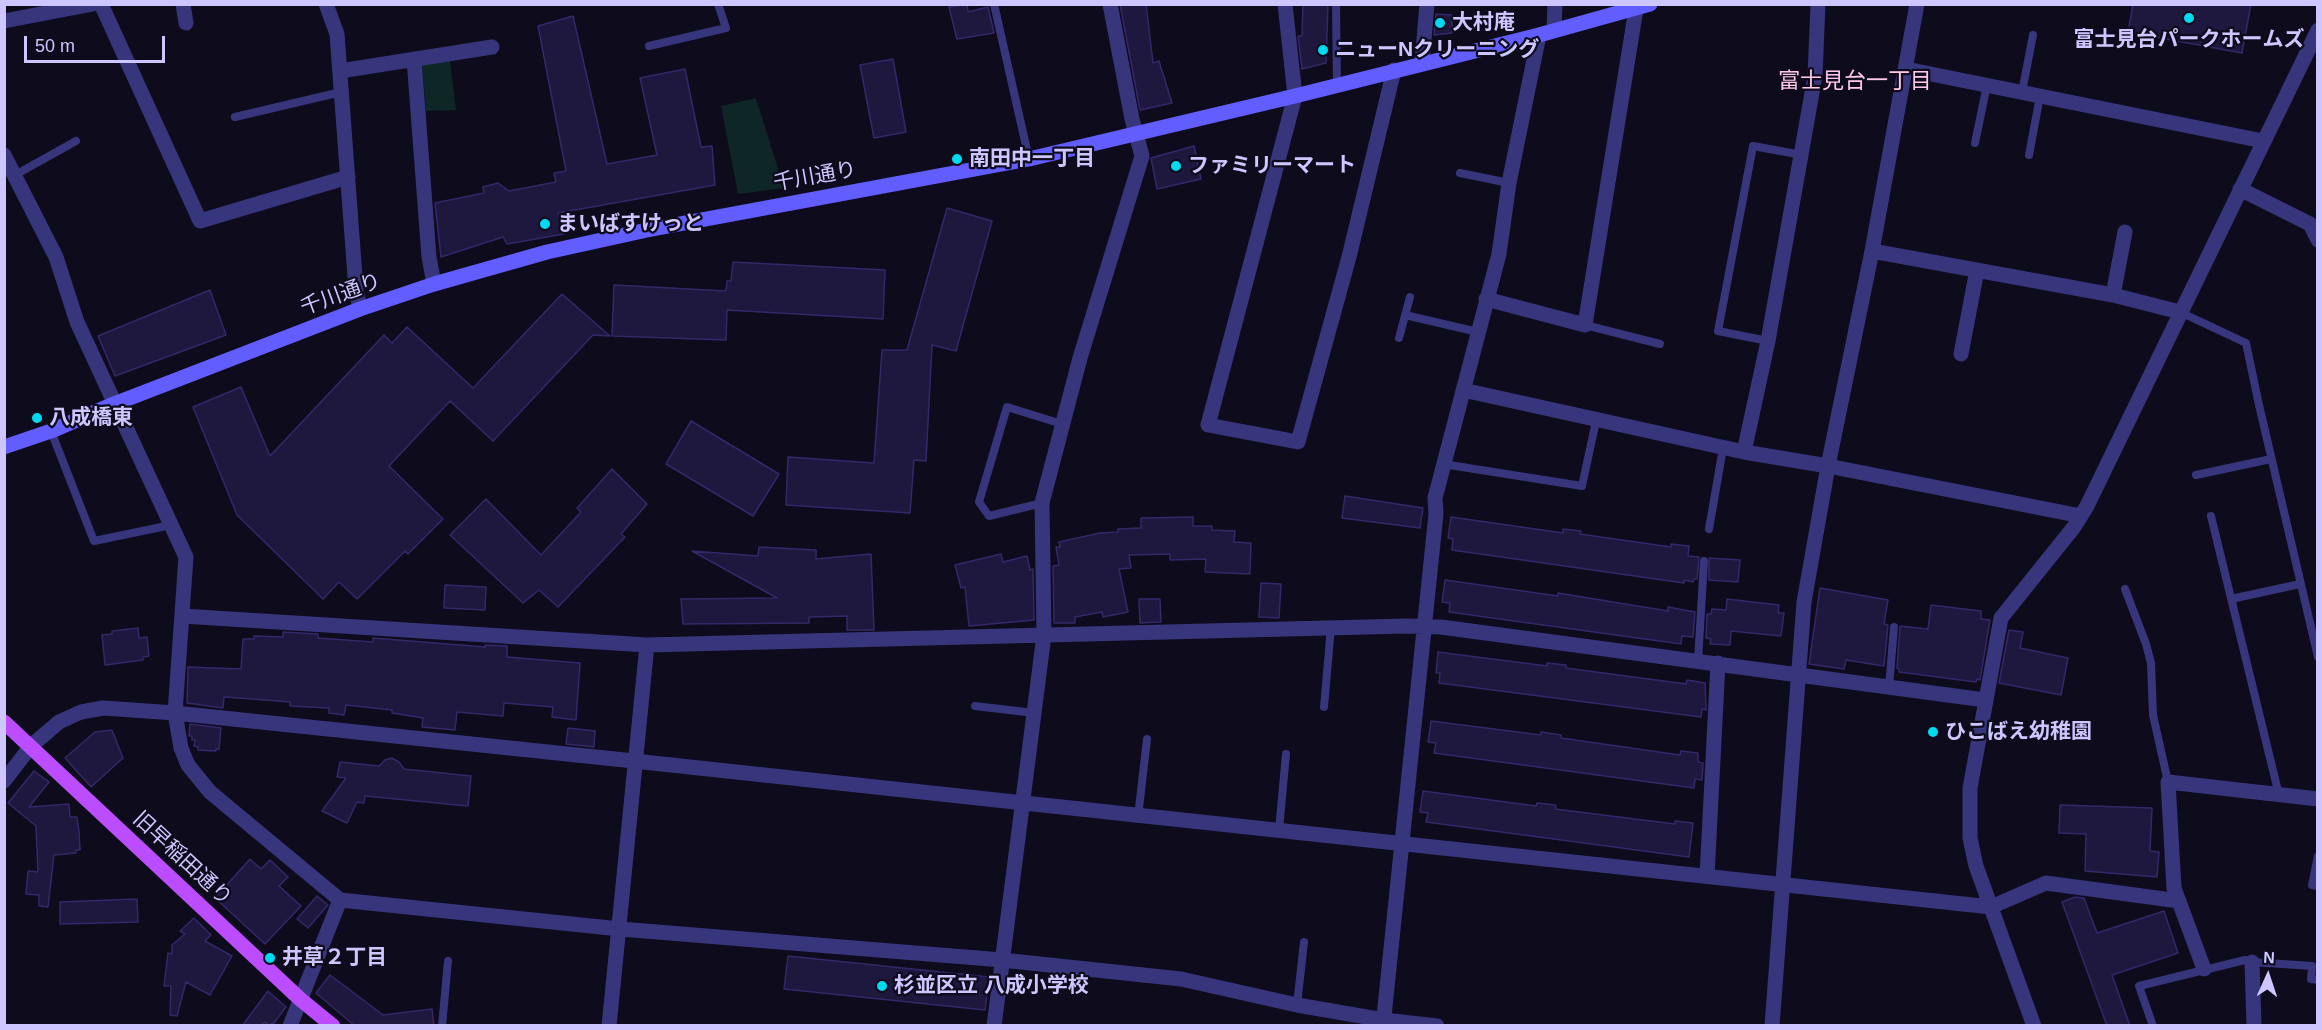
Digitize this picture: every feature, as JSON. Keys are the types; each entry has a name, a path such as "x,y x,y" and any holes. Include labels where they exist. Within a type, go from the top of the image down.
{"main road":[{"name":"千川通り","path":"4,447 51,431 114,404 360,309 434,284 547,252 647,230 1029,159 1295,96 1643,7"},
{"name":"旧早稲田通り","path":"4,722 300,999 333,1026"}],"street":[{"path":"4,21 93,4"},
{"path":"101,4 200,221 348,177"},
{"path":"183,4 186,23"},
{"path":"326,4 337,34 356,290 360,309"},
{"path":"994,1026 1044,634 1042,503 1080,358 1142,156 1110,4"},
{"path":"1285,4 1295,96 1208,425 1298,442 1349,257 1394,70"},
{"path":"1422,63 1427,4"},
{"path":"1554,30 1555,4"},
{"path":"1744,452 1768,341 1802,155 1815,76 1818,4"},
{"path":"1772,1026 1804,602 1917,4"},
{"path":"1486,299 1585,325 1643,7"},
{"path":"2034,1026 1976,866 1970,838 1970,788 2001,618 2081,516 2263,141 2311,61 2318,30"},
{"path":"1383,1023 1436,514 1435,498 1499,254 1509,183 1539,35"},
{"path":"340,71 492,47"},
{"path":"414,59 429,257 434,284"},
{"path":"1906,69 2263,141"},
{"path":"4,155 56,257 77,322 186,557 175,713 188,765 210,792 340,900 620,929 1002,960 1181,979 1383,1023 1437,1026"},
{"path":"4,189 17,180"},
{"path":"2240,189 2310,224 2318,240"},
{"path":"2113,295 2125,232"},
{"path":"1872,250 2113,295 2180,312"},
{"path":"1961,354 1977,270"},
{"path":"1463,390 1723,448 1828,466 2081,516"},
{"path":"182,616 647,645 1331,627 1423,627 1718,663 1985,700"},
{"path":"609,1026 647,645"},
{"path":"1707,876 1718,663"},
{"path":"4,781 31,746 59,722 81,712 103,708 175,713 1991,907 2046,883 2179,901"},
{"path":"2204,969 2174,888 2168,782 2318,799"},
{"path":"290,1026 340,900"},
{"path":"2252,962 2254,1026"}],"lane":[{"path":"649,46 726,28 718,4"},
{"path":"994,4 1029,159"},
{"path":"1336,4 1337,85"},
{"path":"2022,92 2033,35"},
{"path":"1975,143 1987,85"},
{"path":"235,117 341,92"},
{"path":"2029,155 2040,96"},
{"path":"17,180 76,141"},
{"path":"1768,341 1718,331 1753,146 1802,155"},
{"path":"1460,173 1509,183"},
{"path":"1399,338 1410,297"},
{"path":"2180,312 2246,343 2318,657"},
{"path":"1405,315 1478,332"},
{"path":"1585,325 1660,344"},
{"path":"1042,503 989,516 979,502 1007,408 1062,424"},
{"path":"1443,464 1582,486 1596,421"},
{"path":"51,431 94,541 171,525"},
{"path":"1709,529 1723,448"},
{"path":"2196,475 2271,459"},
{"path":"2211,516 2279,795"},
{"path":"1698,661 1704,561"},
{"path":"2231,599 2300,584"},
{"path":"2125,589 2151,663 2153,715 2168,782"},
{"path":"1324,706 1331,627"},
{"path":"1889,687 1894,627"},
{"path":"975,706 1034,713"},
{"path":"1138,817 1147,740"},
{"path":"1279,830 1286,754"},
{"path":"2318,856 2312,885 2318,886"},
{"path":"1297,1005 1304,942"},
{"path":"2153,1026 2139,986 2244,960 2312,966 2311,979 2318,980"},
{"path":"442,1026 448,961"}],"green space":[{"path":"450,60 456,110 426,111 422,65"},
{"path":"756,98 784,188 738,194 721,106"}],"building":[{"path":"967,4 968,12 988,7 994,33 957,39 949,7"},
{"path":"1120,4 1146,4 1153,63 1159,61 1172,103 1140,110"},
{"path":"1303,4 1328,4 1326,63 1302,69 1298,36 1302,36"},
{"name":"富士見台パークホームズ","path":"2133,4 2251,4 2242,53 2128,32"},
{"path":"1436,14 1452,15 1452,33 1434,35"},
{"path":"573,16 607,164 657,155 640,78 685,69 701,147 712,146 715,185 558,213 564,234 507,244 503,237 441,257 435,203 484,193 483,187 498,183 509,191 556,182 554,173 566,171 538,26"},
{"path":"893,59 906,132 874,138 860,65"},
{"path":"1194,146 1201,179 1157,189 1151,158"},
{"path":"947,208 992,221 956,351 932,345 926,461 914,460 910,513 786,505 788,457 874,463 882,350 907,350"},
{"path":"733,262 885,270 883,319 727,310 726,340 612,336 614,285 726,291 727,281 731,281"},
{"path":"210,290 226,335 115,376 98,336"},
{"path":"562,294 610,336 593,335 493,441 450,401 389,466 443,519 408,554 405,551 357,599 339,582 323,599 237,515 193,407 241,387 270,456 384,335 392,343 407,327 473,388"},
{"path":"691,421 779,474 753,516 666,464"},
{"path":"612,469 647,504 621,534 625,537 558,607 539,590 523,603 450,535 486,499 541,555 581,512 577,508"},
{"path":"1345,496 1423,508 1420,528 1342,518"},
{"path":"1193,517 1193,526 1212,526 1212,530 1235,531 1234,542 1251,543 1250,574 1205,572 1206,559 1170,560 1170,554 1129,555 1131,568 1119,569 1128,612 1103,617 1102,612 1075,617 1075,623 1054,623 1053,566 1059,565 1056,547 1060,547 1059,542 1100,533 1118,532 1118,529 1141,528 1141,518"},
{"path":"1451,517 1563,533 1563,529 1581,531 1580,534 1671,547 1671,544 1689,546 1688,556 1699,557 1697,579 1693,582 1684,580 1684,583 1452,550 1453,539 1448,538"},
{"path":"759,547 816,550 816,559 871,554 874,630 847,630 847,616 809,617 809,623 683,624 681,599 777,598 692,551 758,556"},
{"path":"1001,554 1003,562 1027,556 1030,570 1033,569 1034,620 969,626 965,587 961,588 955,565"},
{"path":"1709,558 1740,560 1738,582 1709,580"},
{"path":"1445,580 1558,596 1558,593 1668,611 1668,607 1695,612 1693,637 1682,636 1681,644 1449,612 1450,603 1442,602"},
{"path":"1261,583 1281,584 1279,618 1259,617"},
{"path":"445,585 486,587 485,610 444,608"},
{"path":"1820,588 1888,600 1884,624 1888,625 1884,666 1846,660 1844,669 1809,664"},
{"path":"1139,599 1160,599 1161,622 1140,623"},
{"path":"1727,599 1779,605 1778,613 1784,613 1781,636 1731,631 1730,645 1710,644 1711,639 1706,638 1707,614 1711,614 1712,609 1726,610"},
{"path":"1931,605 1981,611 1981,619 1990,620 1980,680 1977,679 1976,682 1899,672 1897,668 1900,626 1928,629"},
{"path":"138,628 139,638 147,637 149,656 143,657 143,660 105,665 102,635 112,634 112,631"},
{"path":"2009,630 2023,632 2020,648 2068,658 2061,695 1999,683"},
{"path":"283,632 318,634 318,638 373,642 373,638 485,647 485,645 507,646 507,657 580,663 576,720 552,717 553,707 504,703 503,716 457,712 455,730 422,727 423,718 392,713 392,710 346,705 344,715 329,713 329,708 290,706 290,702 239,698 224,697 223,708 187,703 188,667 241,669 243,639 254,639 254,636 283,637"},
{"path":"1438,652 1547,666 1547,663 1566,665 1566,668 1686,684 1687,680 1705,683 1706,710 1702,709 1701,717 1439,683 1440,673 1436,673"},
{"path":"1431,721 1541,735 1541,732 1561,735 1561,738 1680,755 1681,751 1698,753 1698,762 1703,763 1702,780 1695,779 1694,788 1434,753 1436,743 1428,742"},
{"path":"190,724 221,728 219,749 216,751 198,750 198,747 194,746 195,740 189,736"},
{"path":"568,728 595,731 594,747 566,744"},
{"path":"112,730 123,758 91,787 65,758 95,732"},
{"path":"392,758 404,769 471,776 468,806 365,796 364,803 357,802 347,823 322,811 346,778 337,777 340,762 379,766 385,760"},
{"path":"34,771 49,782 29,807 69,804 70,817 77,817 79,831 80,850 76,850 76,853 54,855 48,907 39,906 39,895 26,894 28,871 38,872 36,826 8,803"},
{"path":"1423,791 1536,806 1537,803 1556,805 1555,809 1675,824 1675,821 1693,823 1689,857 1426,822 1428,813 1420,812"},
{"path":"2060,805 2152,808 2150,851 2159,852 2157,877 2085,871 2086,834 2059,833"},
{"path":"250,859 261,869 270,860 288,877 279,886 301,906 265,944 215,898"},
{"path":"317,896 328,905 308,928 297,919"},
{"path":"2075,897 2084,898 2097,933 2164,911 2178,953 2112,975 2130,1026 2107,1026 2062,902"},
{"path":"137,899 138,922 60,924 60,902"},
{"path":"194,918 211,935 205,941 232,956 210,995 186,982 177,1016 170,1015 171,986 164,986 168,953 172,954 172,945 185,934 180,931"},
{"path":"788,956 989,977 985,1010 784,989"},
{"path":"330,975 383,1015 432,1009 434,1026 355,1026 316,993"},
{"path":"268,991 286,1007 274,1023 268,1025 265,1022 260,1026 242,1026"}],"place":[{"name":"富士見台パークホームズ","path":"2189,18"},
{"name":"大村庵","path":"1440,23"},
{"name":"ニューNクリーニング","path":"1323,50"},
{"name":"南田中一丁目","path":"957,159"},
{"name":"ファミリーマート","path":"1176,166"},
{"name":"まいばすけっと","path":"545,224"},
{"name":"八成橋東","path":"37,418"},
{"name":"ひこばえ幼稚園","path":"1933,732"},
{"name":"井草２丁目","path":"270,958"},
{"name":"杉並区立 八成小学校","path":"882,986"}],"district":[{"name":"富士見台一丁目","path":"1855,82"}]}
